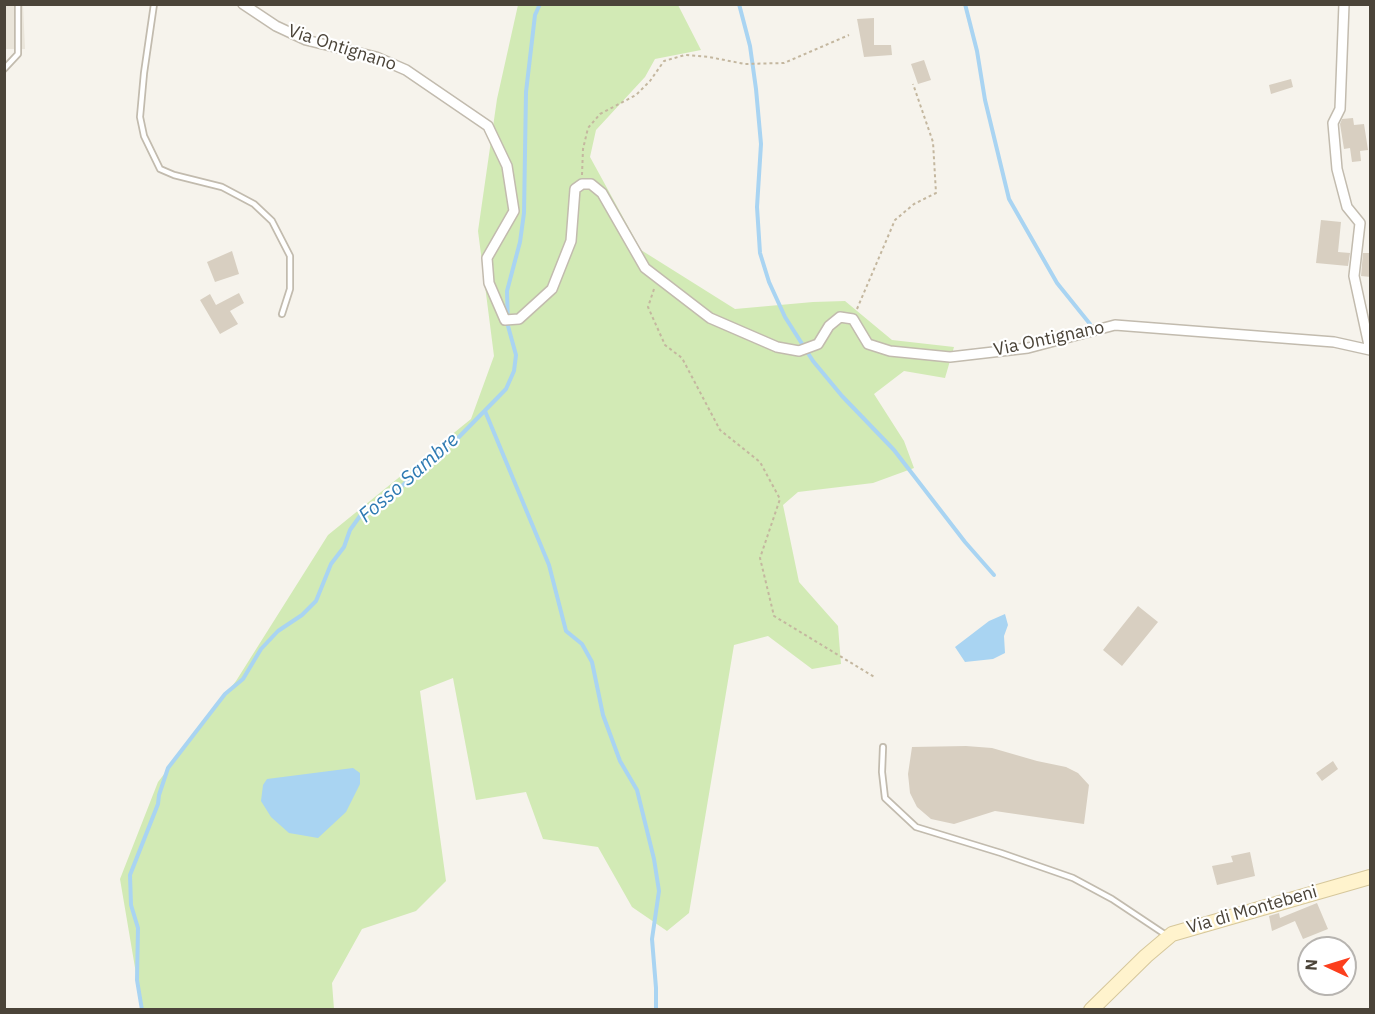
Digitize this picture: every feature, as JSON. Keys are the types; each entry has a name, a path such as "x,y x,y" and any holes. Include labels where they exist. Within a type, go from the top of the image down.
{"street":[{"name":"Via Ontignano","path":"243,4 276,26 306,40 376,57 406,70 488,126 507,166 514,210 487,258 489,283 505,320 519,319 552,289 571,241 575,189 582,184"},
{"path":"1344,4 1340,109 1333,123 1337,169 1347,207 1360,223 1354,276 1370,350"},
{"path":"582,184 591,184 602,193 645,268 710,318 777,347 799,351 818,344 829,326 840,317 853,319"},
{"name":"Via Ontignano","path":"853,319 868,344 890,351 950,357 1028,348 1115,325 1334,342 1370,350"},
{"name":"Via di Montebeni","path":"1091,1010 1168,937 1188,928 1371,877"}],"lane":[{"path":"4,69 18,54 18,4"},
{"path":"154,4 140,117 144,136 160,169 174,175 222,187 254,204 272,221 290,256 290,289 282,314"},
{"path":"884,747 882,772 885,798 916,827 1073,878 1112,899 1168,937"}],"path":[{"path":"582,184 583,149 588,128 600,114 636,95 650,81 664,61 685,55 763,65 784,63 849,35"},
{"path":"853,319 895,220 914,204 936,193 933,142 913,84"},
{"path":"657,278 648,307 665,345 682,358 720,430 760,462 780,499 760,558 774,616 876,678"}],"shaded area":[{"path":"5,5 23,5 25,49 5,49"}],"green space":[{"path":"518,5 678,5 701,50 655,59 645,77 596,130 590,157 641,250 735,309 845,301 892,340 954,347 945,378 904,371 874,394 904,441 914,468 873,483 798,492 783,505 799,582 838,626 841,664 812,669 768,636 734,645 689,913 667,931 632,907 598,847 543,839 526,792 476,800 453,678 420,691 446,881 416,911 362,929 332,983 334,1009 142,1009 120,879 158,782 236,681 328,535 471,419 494,356 478,231 497,99"}],"water":[{"path":"1005,614 1008,625 1004,636 1005,653 993,659 965,662 955,647 989,621"},
{"path":"353,768 360,773 360,784 346,812 318,838 289,833 271,817 261,801 263,785 267,779"}],"building":[{"path":"874,18 874,45 891,45 892,55 864,57 857,19"},
{"path":"924,60 931,80 918,84 911,64"},
{"path":"1291,79 1293,87 1271,94 1269,85"},
{"path":"1353,118 1354,125 1364,124 1368,150 1360,151 1361,161 1352,162 1350,148 1344,149 1340,124 1342,119"},
{"path":"1321,220 1341,222 1338,252 1350,253 1348,266 1316,263"},
{"path":"232,251 239,274 215,282 207,262"},
{"path":"1363,253 1371,253 1371,277 1361,276"},
{"path":"239,293 244,303 230,311 238,324 220,334 200,300 210,294 216,305"},
{"path":"1138,606 1158,622 1122,666 1103,650"},
{"path":"912,747 992,748 1066,767 1078,773 1089,785 1084,824 995,811 954,824 931,819 917,807 910,793 908,774"},
{"path":"1333,761 1338,769 1322,781 1316,773"},
{"path":"1250,852 1255,876 1217,885 1212,866 1233,862 1231,856"},
{"path":"1317,903 1328,929 1310,936 1302,936 1295,921 1272,931 1269,916 1279,913 1280,918"}],"waterway":[{"name":"Fosso Sambre","path":"142,1010 137,980 138,928 131,905 130,875 158,804 168,768 225,694 243,679 261,649 278,631 302,615 316,601 331,564 344,547 350,530 360,516 381,506 422,467 457,439 506,389 514,371 516,355 508,326 507,291 520,242 524,213 526,92 535,15 540,4"},
{"path":"739,4 750,46 756,89 761,144 757,207 760,253 769,282 785,317 813,361 842,396 894,450 965,542 994,575"},
{"path":"965,4 1009,199 1057,283 1090,324"},
{"path":"485,411 549,565 566,631 582,644 592,662 603,715 620,761 637,790 654,859 659,891 652,939 656,1010"}]}
